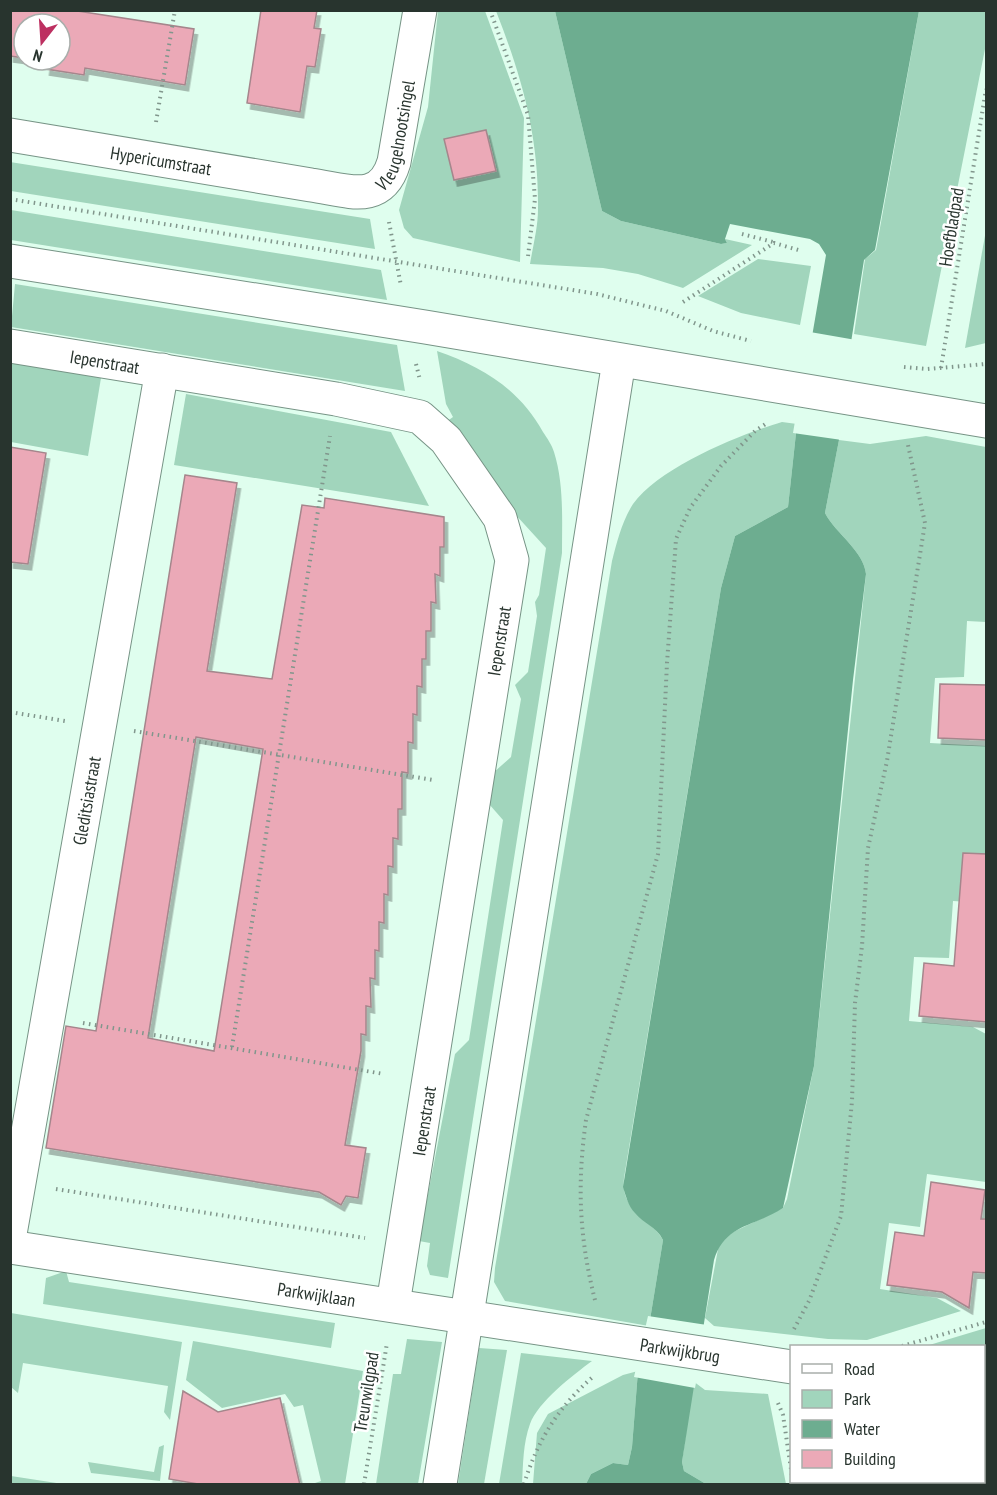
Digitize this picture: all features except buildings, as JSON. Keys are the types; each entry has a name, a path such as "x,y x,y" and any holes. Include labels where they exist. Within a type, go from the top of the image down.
{"street":[{"name":"Vleugelnootsingel","path":"311,185 375,191 389,179 420,10"},
{"name":"Hypericumstraat","path":"10,135 311,185"},
{"path":"10,261 987,421"},
{"name":"Iepenstraat","path":"10,346 336,399 395,411 429,423 446,440 500,518 512,560 393,1304"},
{"path":"440,1485 619,361"},
{"name":"Gleditsiastraat","path":"10,1234 21,1183 162,370"},
{"name":"Parkwijklaan","path":"10,1246 623,1339"},
{"name":"Parkwijkbrug","path":"623,1339 738,1358 790,1352"}],"path":[{"path":"150,158 175,10"},
{"path":"490,10 528,115 535,199 528,256"},
{"name":"Hoefbladpad","path":"941,368 987,89"},
{"path":"10,199 597,294 666,311 713,331 757,343"},
{"path":"742,234 802,251"},
{"path":"683,302 774,243"},
{"path":"898,366 941,368 987,364"},
{"path":"232,1047 336,399"},
{"path":"596,1304 581,1225 580,1161 586,1120 658,854 667,663 676,539 690,508 721,466 754,430 772,420"},
{"path":"793,1345 841,1216 852,1101 855,1003 862,946 868,848 887,761 925,523 907,441"},
{"path":"10,712 433,780"},
{"path":"49,1017 384,1074"},
{"path":"21,1183 404,1244"},
{"name":"Treurwilgpad","path":"364,1485 393,1304"},
{"path":"909,1345 987,1322"},
{"path":"524,1485 532,1457 547,1427 571,1396 602,1369"},
{"path":"777,1398 783,1415 790,1462"}],"green space":[{"path":"438,11 485,11 524,118 520,262 413,238 404,228 399,210 428,107"},
{"path":"496,11 555,11 602,211 621,221 721,244 727,243 725,239 752,245 683,288 638,274 603,268 530,264 538,216 536,157 521,84"},
{"path":"919,11 986,11 986,44 926,346 854,334 865,259 876,250"},
{"path":"10,162 370,219 375,249 11,191"},
{"path":"11,210 381,270 387,300 11,240"},
{"path":"986,230 986,343 965,348"},
{"path":"758,259 811,266 800,325 741,313 698,296"},
{"path":"15,284 397,345 405,391 11,327"},
{"path":"437,351 484,372 523,403 554,452 561,489 562,515 562,553 448,1278 430,1275 427,1266 430,1243 419,1241 455,1054 469,1040 503,820 489,804 493,773 511,757 521,699 515,685 528,672 537,616 535,602 539,595 546,548 514,513 446,422 453,417 446,404"},
{"path":"10,362 101,378 88,456 11,442"},
{"path":"186,394 391,432 429,506 174,465"},
{"path":"782,422 797,424 788,507 735,536 721,588 624,1178 624,1190 631,1207 658,1232 663,1240 649,1326 505,1301 494,1282 495,1268 612,561 620,532 633,504 645,490 662,477 723,444"},
{"path":"926,436 986,447 986,622 967,621 964,677 935,678 930,743 986,746 986,903 953,901 949,958 914,957 909,1021 973,1027 986,1034 986,1182 927,1174 920,1227 889,1223 880,1289 937,1298 961,1311 867,1340 828,1339 714,1326 705,1318 719,1244 729,1234 783,1208 787,1199 814,1066 866,574 855,550 825,513 839,440 870,444"},
{"path":"66,1271 69,1282 335,1323 331,1348 43,1304 46,1278"},
{"path":"11,1313 182,1342 170,1420 164,1412 168,1386 23,1363 18,1393 11,1387"},
{"path":"986,1328 986,1347 985,1345 929,1345"},
{"path":"407,1339 442,1342 418,1484 376,1484 393,1374 401,1374"},
{"path":"193,1341 363,1371 345,1484 312,1484 321,1481 303,1405 294,1407 285,1394 222,1408 186,1380"},
{"path":"479,1348 507,1350 484,1484 458,1484"},
{"path":"521,1353 592,1361 557,1390 534,1416 526,1439 522,1484 499,1484"},
{"path":"638,1371 632,1447 628,1465 613,1463 591,1474 586,1484 533,1484 537,1433 548,1414 623,1375"},
{"path":"693,1381 705,1390 768,1394 786,1484 706,1484 684,1471 682,1462"},
{"path":"164,1445 160,1481 91,1473 88,1462 154,1472 159,1447"},
{"path":"11,1476 63,1484 11,1484"},
{"path":"802,1483 881,1483 881,1484"}],"water":[{"path":"555,11 919,11 875,250 864,260 837,431 839,440 825,513 855,550 866,574 814,1066 783,1208 725,1239 714,1260 682,1462 684,1471 706,1484 586,1484 591,1474 613,1463 628,1465 632,1447 638,1371 649,1326 663,1240 657,1231 638,1217 623,1187 721,588 735,536 788,507 797,424 826,255 819,244 810,239 730,224 725,239 727,243 721,244 621,221 602,211"}],"pier":[{"path":"810,332 856,340 840,431 842,440 793,433"},
{"path":"648,1316 707,1325 695,1388 634,1377"}]}
